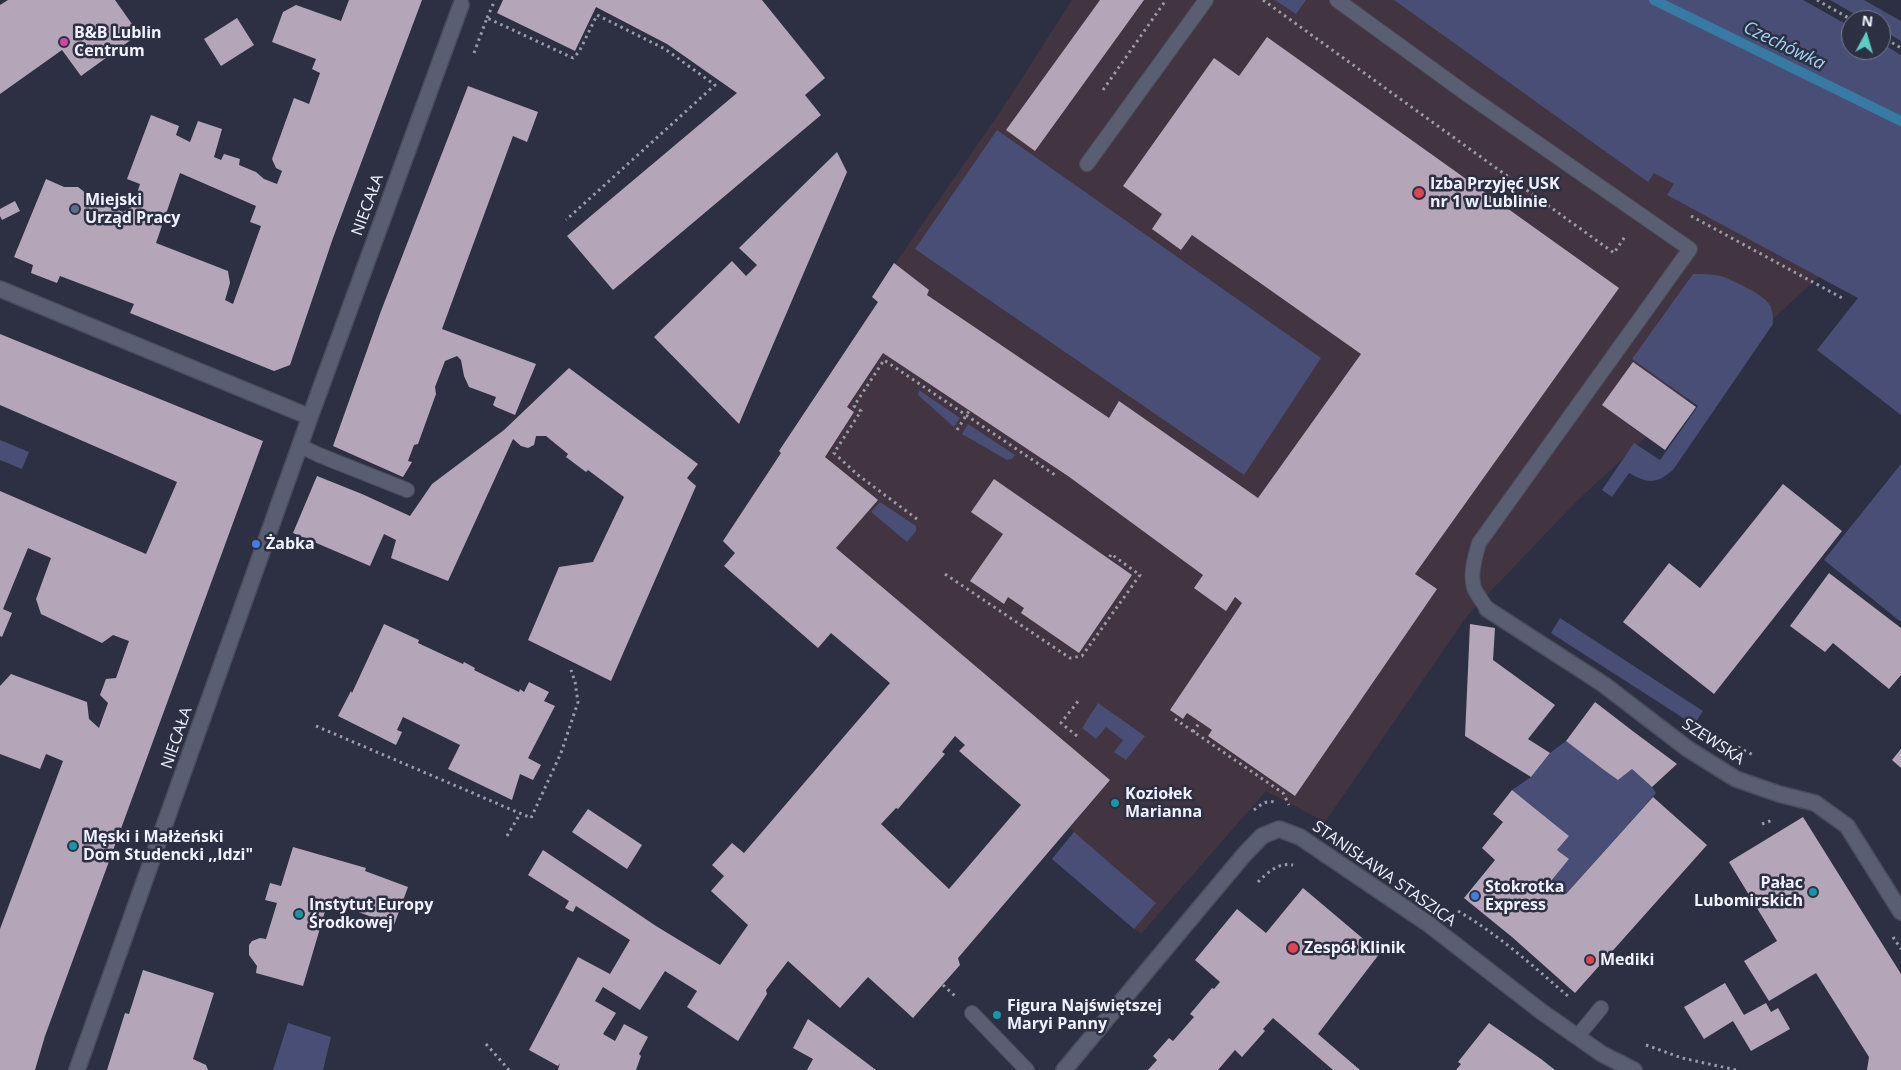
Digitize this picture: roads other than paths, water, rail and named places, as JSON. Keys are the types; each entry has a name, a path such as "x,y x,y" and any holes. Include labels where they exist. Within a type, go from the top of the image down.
{"street":[{"name":"NIECAŁA","path":"76,1070 310,417 461,5"},
{"path":"0,289 310,417"},
{"name":"SZEWSKA","path":"1487,608 1603,684 1688,749 1736,778 1779,794 1815,803 1847,826 1901,912"},
{"name":"STANISŁAWA STASZICA","path":"1064,1070 1243,856 1262,836 1278,829 1300,837 1427,923 1577,1037 1602,1054 1634,1070"}],"lane":[{"path":"1087,164 1206,0"},
{"path":"1337,0 1468,95 1690,249 1479,543 1473,573 1474,588 1487,608"},
{"path":"300,446 407,490"},
{"path":"1577,1037 1598,1011"},
{"path":"972,1013 1027,1070"}],"waterway":[{"name":"Czechówka","path":"1654,0 1901,121"}],"place":[{"name":"B&B Lublin Centrum","path":"64,42"},
{"name":"Izba Przyjęć USK nr 1 w Lublinie","path":"1419,193"},
{"name":"Miejski Urząd Pracy","path":"75,209"},
{"name":"Żabka","path":"256,544"},
{"name":"Koziołek Marianna","path":"1115,803"},
{"name":"Męski i Małżeński Dom Studencki ,,Idzi\"","path":"73,846"},
{"name":"Pałac Lubomirskich","path":"1813,892"},
{"name":"Stokrotka Express","path":"1475,896"},
{"name":"Instytut Europy Środkowej","path":"299,914"},
{"name":"Zespół Klinik","path":"1293,948"},
{"name":"Mediki","path":"1590,960"},
{"name":"Figura Najświętszej Maryi Panny","path":"997,1015"}]}
